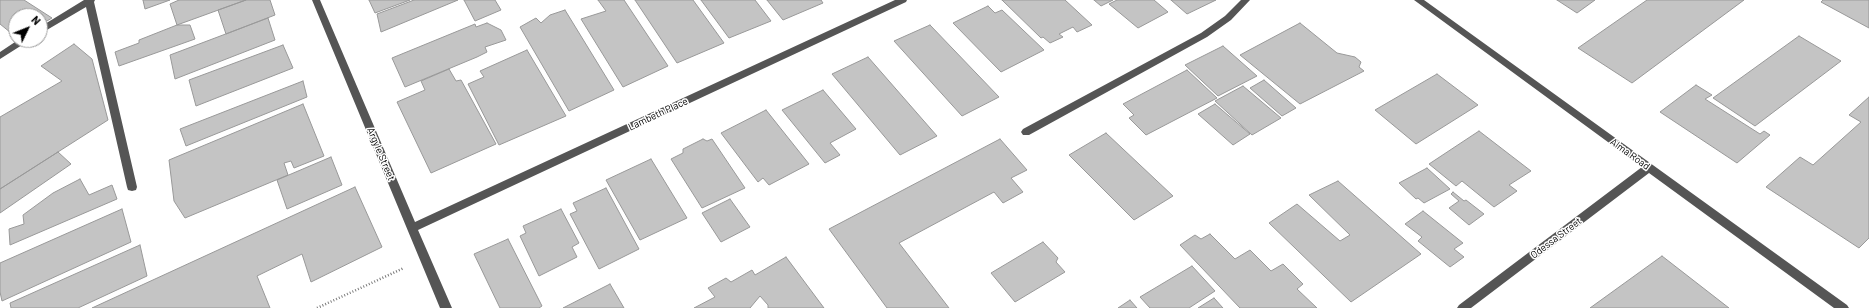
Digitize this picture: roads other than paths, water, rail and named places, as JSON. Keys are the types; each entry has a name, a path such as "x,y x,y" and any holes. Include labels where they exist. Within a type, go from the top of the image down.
{"street":[{"path":"48,26 90,0 132,187"},
{"name":"Argyle Street","path":"316,0 446,308"},
{"name":"Lambeth Place","path":"412,228 903,0"},
{"path":"1026,132 1204,35 1228,18 1246,0"},
{"name":"Alma Road","path":"1418,0 1843,308"},
{"path":"0,56 12,48"},
{"name":"Odessa Street","path":"1470,306 1648,168"}]}
